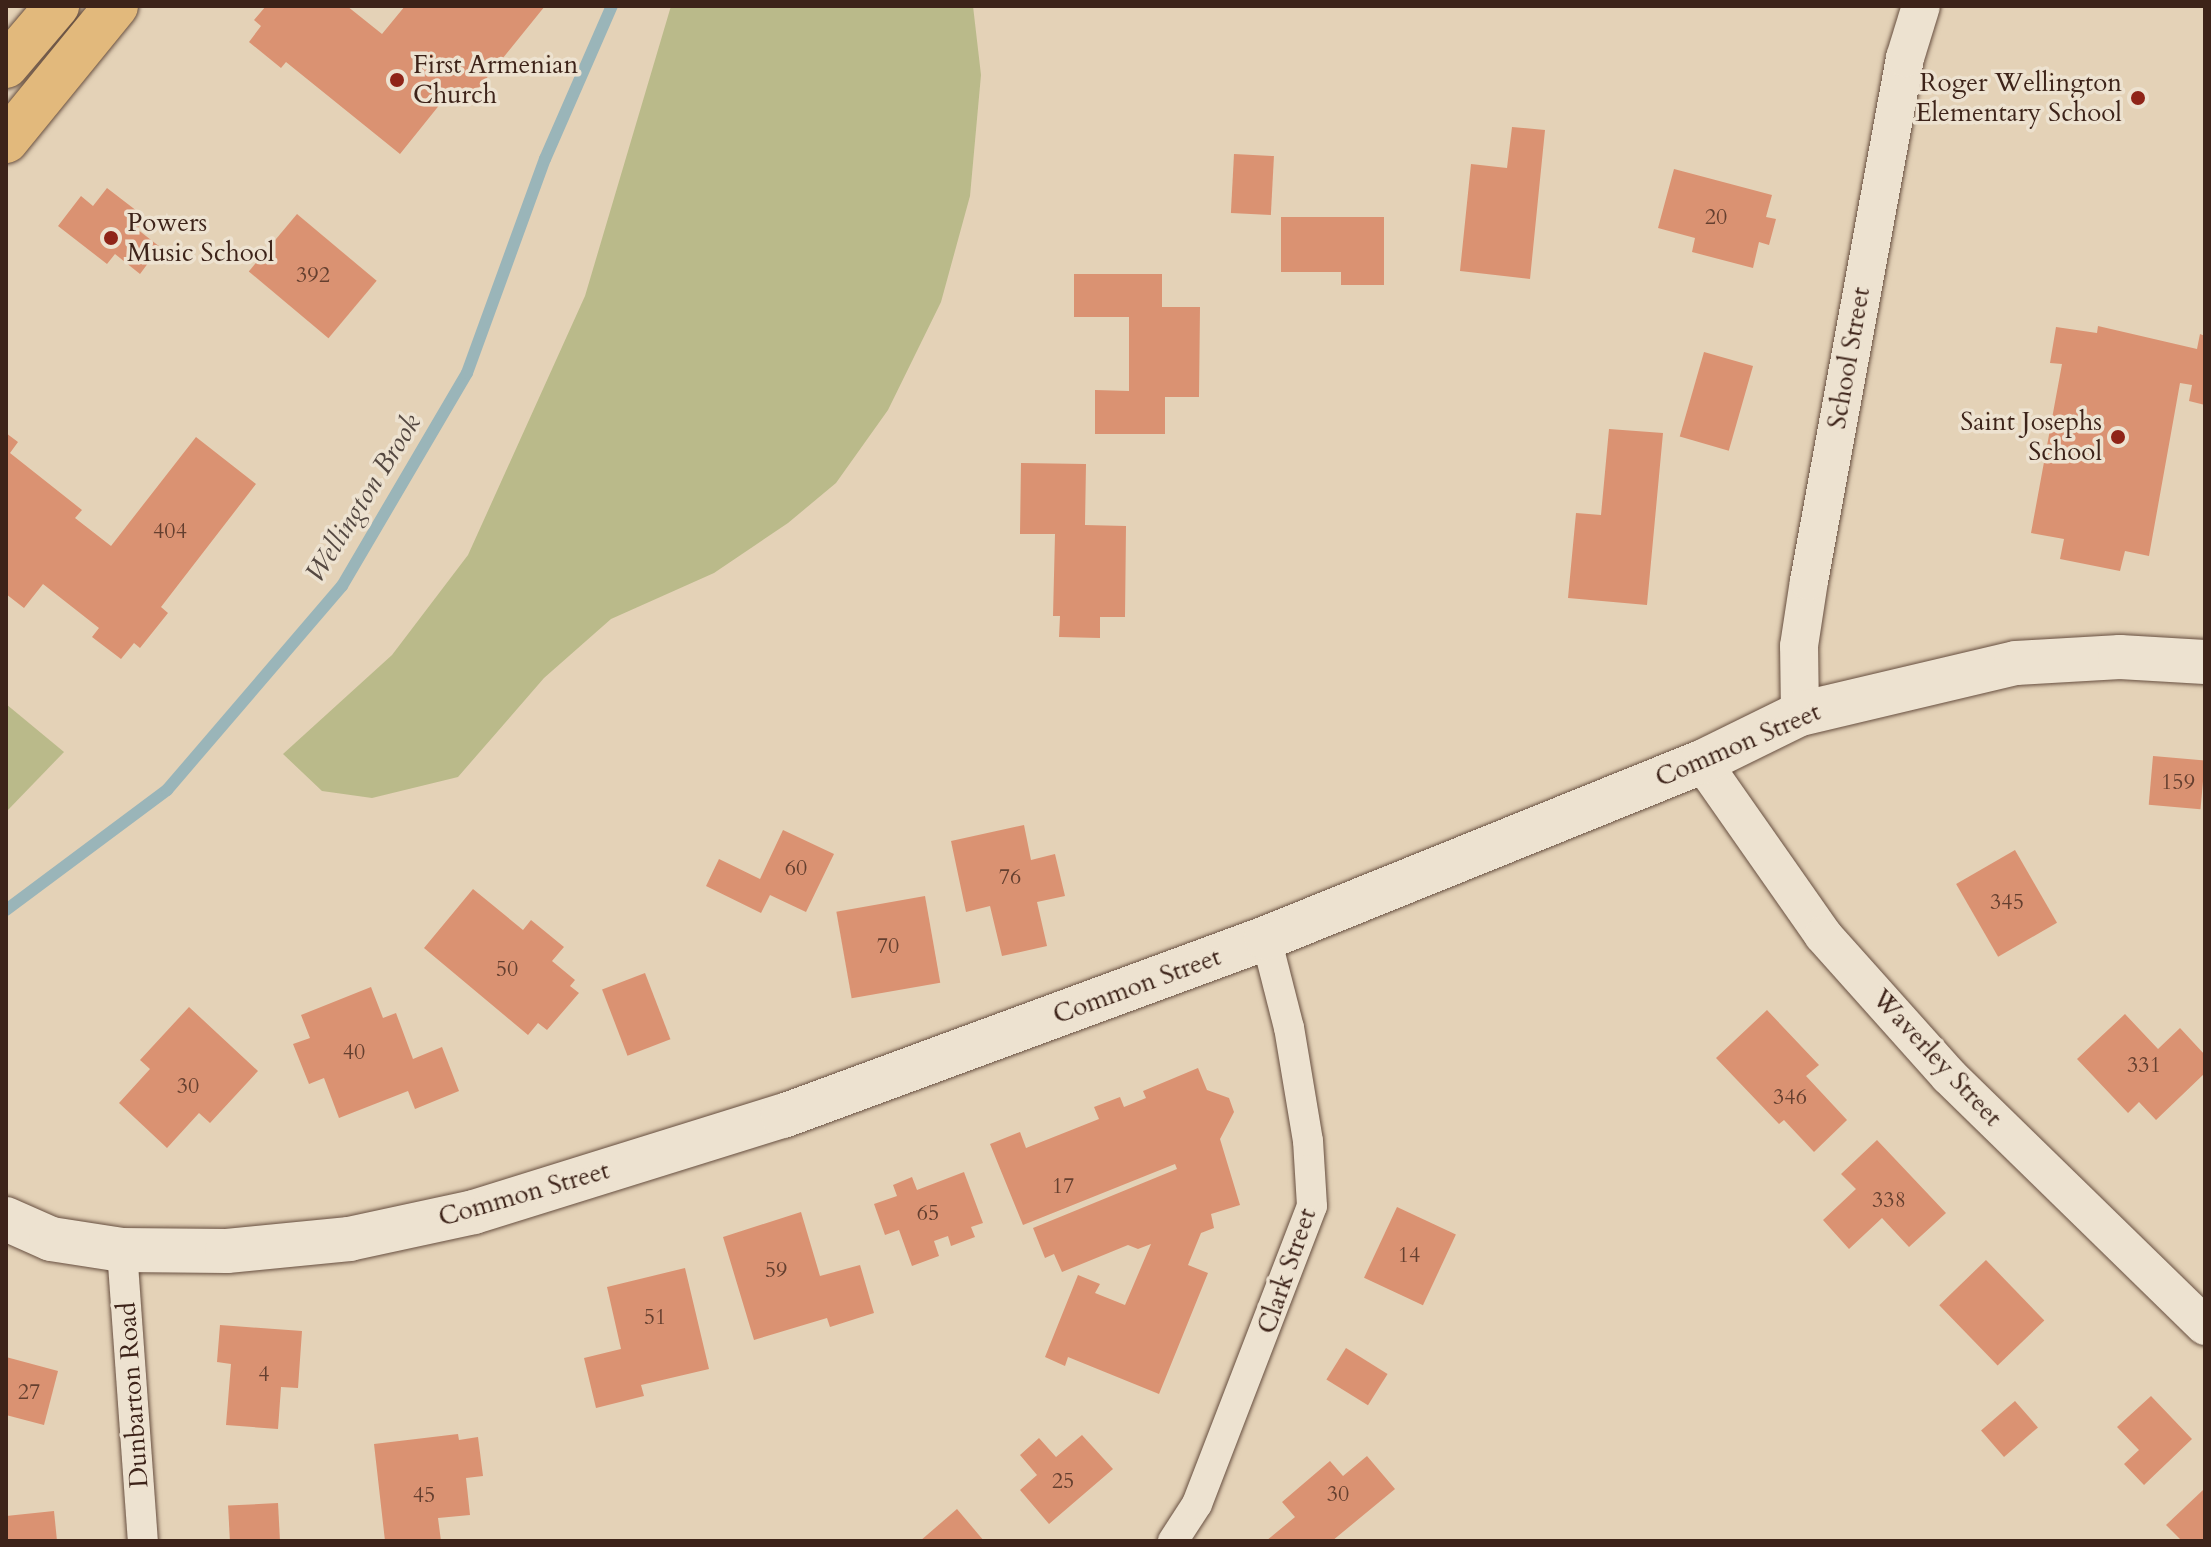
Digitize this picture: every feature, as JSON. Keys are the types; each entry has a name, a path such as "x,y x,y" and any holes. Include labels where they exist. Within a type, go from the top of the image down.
{"main road":[{"path":"6,66 57,6"},
{"path":"6,141 116,6"},
{"name":"Common Street","path":"6,1219 51,1239 122,1250 227,1251 349,1239 474,1212 783,1116 1266,938 1702,762 1800,714 2016,663 2093,657 2205,662"}],"street":[{"name":"School Street","path":"1800,714 1799,646 1811,567 1905,58 1921,6"},
{"name":"Waverley Street","path":"1702,762 1823,935 1949,1076 2205,1326"},
{"name":"Clark Street","path":"1173,1541 1197,1504 1312,1206 1289,1028 1266,938"},
{"name":"Common Street","path":"6,1235 51,1239"},
{"name":"Dunbarton Road","path":"122,1250 143,1541"}],"green space":[{"path":"671,6 973,6 981,75 970,196 941,302 888,410 836,483 788,523 714,573 611,619 544,678 458,777 372,798 322,791 283,754 392,655 468,555 585,296"},
{"path":"6,704 64,752 6,812"}],"building":[{"name":"First Armenian Church","path":"266,6 347,6 382,34 405,6 545,6 465,105 449,93 400,154 286,62 281,68 249,42 261,26 254,20"},
{"path":"1512,127 1545,130 1530,279 1460,271 1471,164 1507,168"},
{"path":"1234,154 1274,156 1271,215 1231,213"},
{"path":"1674,169 1772,195 1766,217 1776,219 1769,245 1759,242 1753,268 1692,252 1695,238 1658,228"},
{"name":"Powers Music School","path":"107,188 146,218 137,229 160,247 140,274 115,254 107,264 58,226 81,196 93,206"},
{"path":"297,214 377,281 328,338 249,271"},
{"path":"1281,217 1384,217 1384,285 1341,285 1341,272 1281,272"},
{"path":"1074,274 1162,274 1162,307 1200,307 1199,397 1165,397 1165,434 1095,434 1095,390 1129,391 1129,317 1074,317"},
{"path":"2098,326 2197,349 2200,334 2205,336 2205,405 2189,401 2192,385 2180,383 2149,556 2125,551 2120,571 2060,559 2064,539 2031,533 2062,364 2050,363 2056,327 2097,333"},
{"path":"1704,352 1753,366 1729,451 1680,437"},
{"path":"1609,429 1663,433 1647,605 1568,598 1576,513 1601,515"},
{"path":"6,433 18,442 10,453 82,510 75,518 111,546 196,437 256,484 161,607 168,613 140,648 134,643 121,659 92,637 99,628 43,584 24,608 6,594"},
{"path":"1021,463 1086,464 1085,525 1126,526 1125,617 1100,617 1100,638 1059,637 1060,616 1053,616 1055,534 1020,534"},
{"path":"2153,756 2205,761 2201,809 2149,805"},
{"path":"1024,825 1031,860 1055,854 1065,896 1037,902 1047,946 1002,956 990,906 966,912 951,841"},
{"path":"783,830 834,854 806,912 770,895 761,913 706,886 719,859 760,879"},
{"path":"2015,850 2057,923 1998,957 1956,884"},
{"path":"473,889 523,930 531,920 564,947 552,961 575,980 570,986 579,993 547,1030 538,1023 528,1035 424,948"},
{"path":"925,896 940,983 852,998 836,912"},
{"path":"645,973 670,1039 627,1056 602,989"},
{"path":"371,987 383,1018 396,1013 413,1059 442,1047 459,1091 415,1109 408,1091 339,1118 324,1078 309,1084 293,1044 310,1038 301,1015"},
{"path":"189,1007 258,1071 210,1123 199,1113 167,1148 119,1103 150,1069 140,1060"},
{"path":"1767,1010 1819,1065 1806,1076 1847,1120 1814,1152 1784,1120 1779,1124 1716,1058"},
{"path":"2125,1014 2158,1049 2180,1028 2205,1055 2205,1073 2156,1120 2139,1102 2128,1113 2077,1059"},
{"path":"1198,1068 1207,1090 1229,1098 1234,1112 1220,1139 1240,1205 1211,1214 1214,1228 1201,1233 1188,1265 1208,1273 1159,1394 1068,1357 1065,1366 1045,1357 1078,1275 1100,1284 1095,1293 1125,1305 1151,1244 1138,1249 1128,1245 1062,1272 1054,1254 1045,1258 1033,1228 1177,1169 1175,1164 1023,1225 990,1144 1020,1132 1026,1148 1099,1119 1094,1107 1120,1097 1124,1107 1146,1098 1143,1091"},
{"path":"1877,1140 1946,1213 1909,1247 1882,1218 1849,1249 1823,1220 1856,1189 1841,1174"},
{"path":"964,1172 983,1223 971,1227 975,1237 951,1246 948,1236 934,1241 939,1256 912,1266 899,1230 885,1235 874,1204 897,1196 893,1185 912,1177 917,1190"},
{"path":"1397,1207 1456,1234 1423,1305 1364,1278"},
{"path":"801,1212 820,1276 860,1265 874,1313 830,1327 827,1318 754,1340 723,1237"},
{"path":"1986,1260 2044,1320 1998,1366 1939,1305"},
{"path":"685,1268 709,1369 641,1385 644,1396 596,1408 584,1358 621,1349 607,1287"},
{"path":"220,1325 302,1331 298,1388 281,1387 278,1429 226,1425 231,1364 217,1362"},
{"path":"1346,1348 1388,1374 1368,1405 1326,1379"},
{"path":"6,1357 58,1371 44,1425 6,1415"},
{"path":"2151,1396 2192,1439 2144,1485 2124,1464 2139,1450 2117,1427"},
{"path":"2015,1401 2038,1427 2004,1457 1981,1431"},
{"path":"458,1434 459,1440 478,1437 483,1476 466,1478 470,1515 438,1518 441,1541 385,1541 374,1444"},
{"path":"1082,1435 1113,1469 1049,1524 1020,1490 1037,1475 1020,1455 1039,1438 1056,1457"},
{"path":"1367,1456 1395,1489 1332,1541 1266,1541 1295,1517 1282,1502 1330,1461 1343,1476"},
{"path":"2203,1490 2205,1541 2182,1541 2166,1525"},
{"path":"278,1503 280,1541 230,1541 228,1506"},
{"path":"957,1509 984,1541 920,1541"},
{"path":"54,1511 57,1541 6,1541 6,1516"}],"waterway":[{"name":"Wellington Brook","path":"6,910 167,790 342,586 467,373 545,159 612,6"}],"place":[{"name":"First Armenian Church","path":"397,80"},
{"name":"Roger Wellington Elementary School","path":"2138,98"},
{"name":"Powers Music School","path":"111,238"},
{"name":"Saint Josephs School","path":"2118,437"}]}
